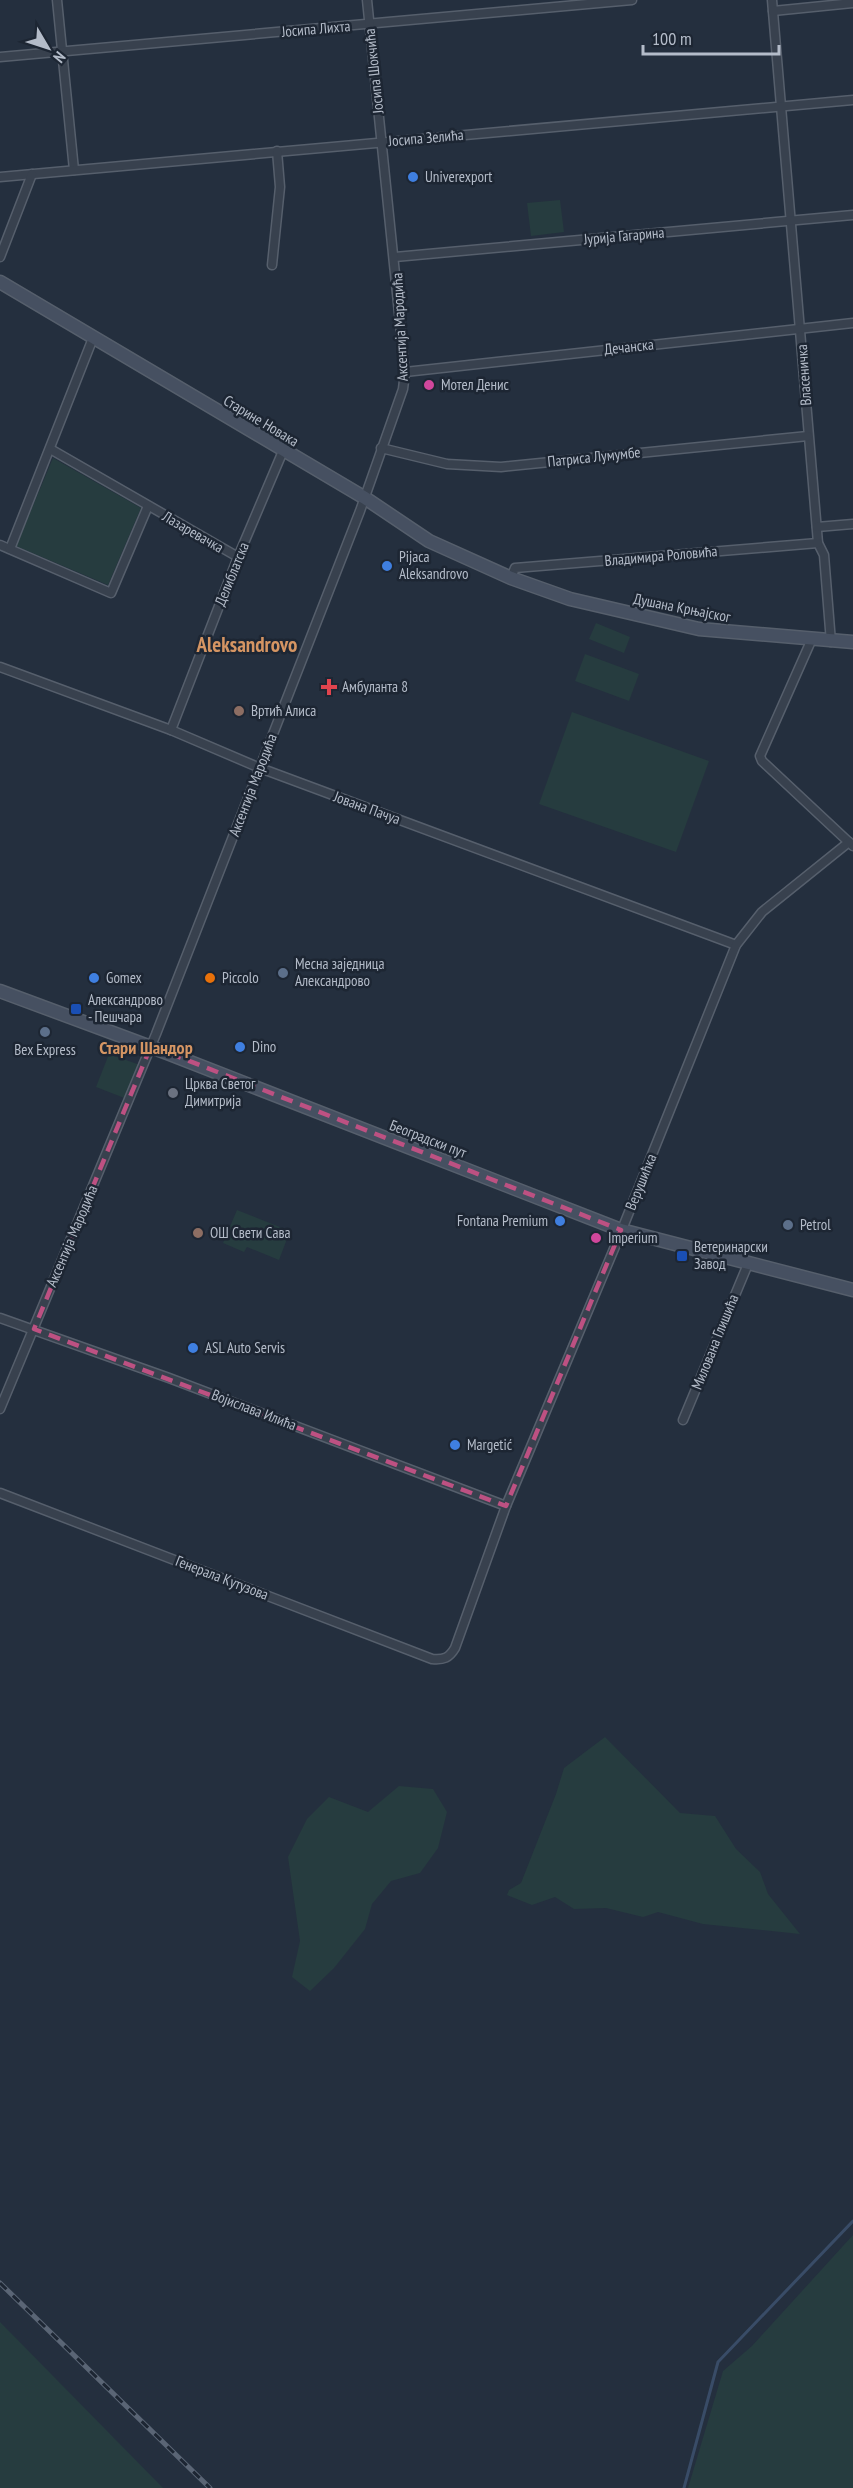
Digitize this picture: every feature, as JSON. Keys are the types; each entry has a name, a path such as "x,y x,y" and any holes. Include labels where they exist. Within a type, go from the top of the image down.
{"street":[{"path":"57,0 74,170"},
{"name":"Јосипа Шокчића","path":"367,0 381,142"},
{"name":"Јосипа Лихта","path":"0,57 632,0"},
{"name":"Власеничка","path":"772,0 792,214 789,221 801,328 808,436 818,543 824,555 831,642"},
{"path":"773,11 853,3"},
{"name":"Јосипа Зелића","path":"0,177 853,100"},
{"name":"Аксентија Мародића","path":"0,1409 151,1046 365,498 403,389 405,372 396,257 381,142"},
{"path":"272,265 280,187 277,151"},
{"path":"0,257 32,174"},
{"name":"Јурија Гагарина","path":"396,257 853,215"},
{"name":"Старине Новака","path":"1,285 365,498 437,545 511,578"},
{"name":"Дечанска","path":"405,372 853,323"},
{"path":"10,549 52,450 93,338"},
{"name":"Патриса Лумумбе","path":"381,448 447,464 501,467 808,436"},
{"name":"Лазаревачка","path":"52,450 238,557"},
{"name":"Делиблатска","path":"171,730 238,557 283,451"},
{"path":"0,545 111,593 147,506"},
{"path":"817,527 853,524"},
{"name":"Владимира Роловића","path":"511,578 515,568 818,543"},
{"name":"Душана Крњајског","path":"511,578 570,599 699,629 811,641 853,642"},
{"path":"811,641 761,750 762,761 851,844"},
{"name":"Јована Пачуа","path":"0,667 171,730 260,768 736,945"},
{"name":"Верушићка","path":"445,1659 455,1648 506,1506 736,945 762,912 851,844"},
{"name":"Београдски пут","path":"0,991 151,1046 621,1230 853,1290"},
{"name":"Милована Глишића","path":"683,1420 748,1264"},
{"name":"Војислава Илића","path":"0,1318 180,1382 506,1506"},
{"name":"Генерала Кутузова","path":"0,1493 432,1659 445,1659"}],"highlighted area":[{"path":"151,1046 621,1230 506,1506 34,1329"}],"green space":[{"path":"560,200 564,232 531,236 527,203"},
{"path":"53,458 141,508 108,585 16,546"},
{"path":"596,623 630,637 624,653 589,639"},
{"path":"585,654 639,674 629,701 575,681"},
{"path":"572,712 709,761 676,852 539,804"},
{"path":"109,1054 140,1065 127,1099 96,1087"},
{"path":"237,1210 290,1231 279,1260 247,1247 244,1252 223,1243"},
{"path":"605,1737 680,1813 715,1816 736,1849 760,1872 768,1894 800,1934 703,1924 658,1912 643,1917 606,1908 574,1909 555,1897 532,1905 507,1895 509,1890 521,1883 564,1768"},
{"path":"399,1786 433,1789 447,1812 438,1848 420,1873 391,1881 372,1904 365,1929 334,1968 310,1991 292,1977 300,1941 288,1857 307,1819 329,1797 368,1812"},
{"path":"853,2235 853,2488 688,2488 723,2371 752,2346"},
{"path":"0,2322 163,2488 0,2488"}],"waterway":[{"path":"684,2488 718,2362 853,2221"}],"railway":[{"path":"0,2283 210,2488"}],"place":[{"name":"Univerexport","path":"413,177"},
{"name":"Мотел Денис","path":"429,385"},
{"name":"Pijaca Aleksandrovo","path":"387,566"},
{"name":"Амбуланта 8","path":"329,687"},
{"name":"Вртић Алиса","path":"239,711"},
{"name":"Месна заједница Александрово","path":"283,973"},
{"name":"Gomex","path":"94,978"},
{"name":"Piccolo","path":"210,978"},
{"name":"Александрово - Пешчара","path":"76,1009"},
{"name":"Bex Express","path":"45,1032"},
{"name":"Dino","path":"240,1047"},
{"name":"Црква Светог Димитрија","path":"173,1093"},
{"name":"Fontana Premium","path":"560,1221"},
{"name":"Petrol","path":"788,1225"},
{"name":"ОШ Свети Сава","path":"198,1233"},
{"name":"Imperium","path":"596,1238"},
{"name":"Ветеринарски Завод","path":"682,1256"},
{"name":"ASL Auto Servis","path":"193,1348"},
{"name":"Margetić","path":"455,1445"}],"district":[{"name":"Aleksandrovo","path":"247,645"},
{"name":"Стари Шандор","path":"146,1048"}]}
